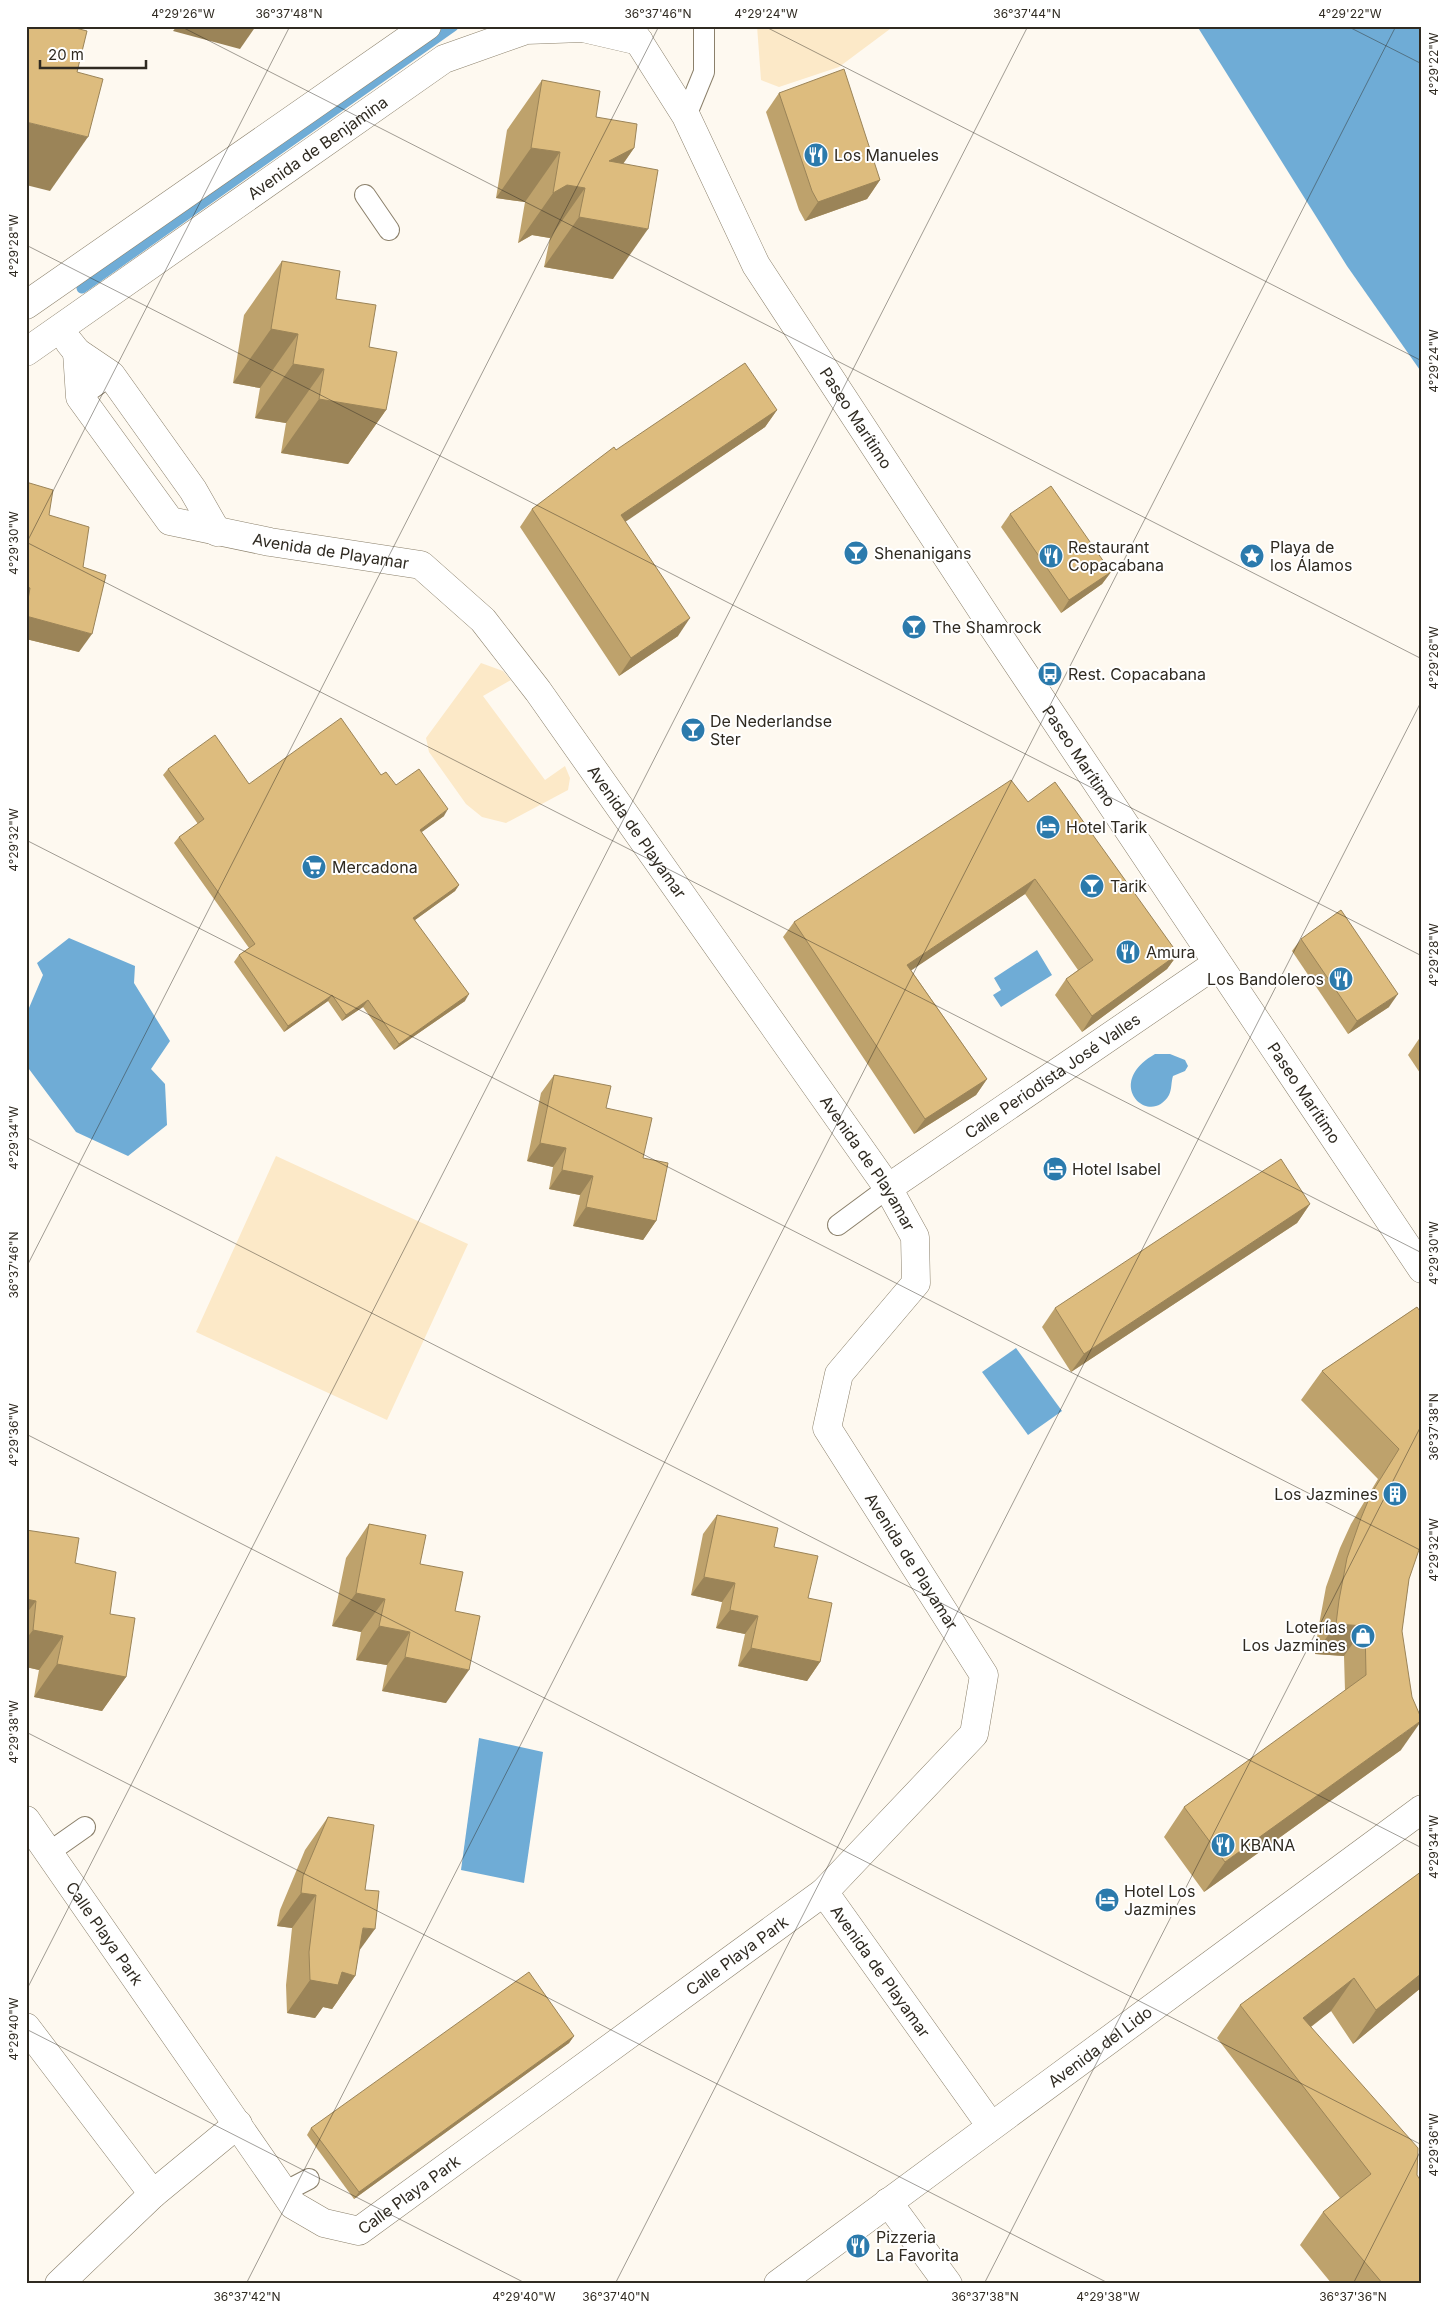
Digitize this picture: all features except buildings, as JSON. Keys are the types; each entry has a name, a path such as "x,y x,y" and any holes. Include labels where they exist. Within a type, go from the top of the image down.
{"street":[{"path":"26,305 427,26"},
{"name":"Avenida de Benjamina","path":"26,352 444,59 526,30 583,28 634,34"},
{"name":"Paseo Marítimo","path":"634,34 686,116 756,265 1216,964 1422,1269"},
{"path":"60,328 76,352 112,375 193,490 217,532"},
{"path":"76,352 80,397"},
{"name":"Avenida de Playamar","path":"80,397 170,521 270,542 421,565 483,620 544,699 888,1188 915,1237 916,1283 839,1374 827,1428 984,1675 974,1734 824,1892 991,2126"},
{"name":"Calle Periodista José Valles","path":"888,1188 1216,964"},
{"name":"Avenida del Lido","path":"778,2284 1422,1809"},
{"name":"Calle Playa Park","path":"26,1820 293,2205 324,2224 359,2231 824,1892"},
{"path":"26,2027 153,2194"},
{"path":"59,2284 153,2194 238,2124"},
{"path":"888,2202 948,2284"}],"lane":[{"path":"686,116 704,72 704,26"},
{"path":"365,195 389,230"},
{"path":"80,397 112,375"},
{"path":"838,1225 888,1188"},
{"path":"48,1853 85,1827"},
{"path":"284,2192 308,2179"}],"shaded area":[{"path":"757,26 894,26 839,67 779,87 761,80"},
{"path":"481,663 503,671 511,680 483,696 545,780 565,766 570,778 568,790 506,823 482,817 466,804 429,752 426,738"},
{"path":"276,1156 468,1244 387,1420 196,1332"}],"water":[{"path":"1197,26 1422,26 1422,373 1347,266"},
{"path":"69,938 135,966 134,983 170,1041 151,1069 165,1084 167,1125 128,1156 76,1132 26,1065 26,1015 43,975 37,963"},
{"path":"1037,950 1052,975 1001,1007 993,995 1001,990 994,978"},
{"path":"1155,1054 1170,1054 1185,1060 1188,1066 1185,1071 1173,1076 1169,1095 1161,1104 1151,1107 1142,1104 1135,1098 1131,1089 1132,1078 1140,1066"},
{"path":"1016,1348 1062,1411 1028,1435 982,1372"},
{"path":"479,1738 543,1752 524,1883 461,1870"}],"waterway":[{"path":"82,288 453,26"}],"place":[{"name":"Los Manueles","path":"816,155"},
{"name":"Shenanigans","path":"856,553"},
{"name":"Restaurant Copacabana","path":"1051,556"},
{"name":"Playa de los Álamos","path":"1252,556"},
{"name":"The Shamrock","path":"914,627"},
{"name":"Rest. Copacabana","path":"1050,674"},
{"name":"De Nederlandse Ster","path":"693,730"},
{"name":"Hotel Tarik","path":"1048,827"},
{"name":"Mercadona","path":"314,867"},
{"name":"Tarik","path":"1092,886"},
{"name":"Amura","path":"1128,952"},
{"name":"Los Bandoleros","path":"1341,979"},
{"name":"Hotel Isabel","path":"1055,1169"},
{"name":"Los Jazmines","path":"1395,1494"},
{"name":"Loterías Los Jazmines","path":"1363,1636"},
{"name":"KBANA","path":"1223,1845"},
{"name":"Hotel Los Jazmines","path":"1107,1900"},
{"name":"Pizzeria La Favorita","path":"858,2246"}]}
